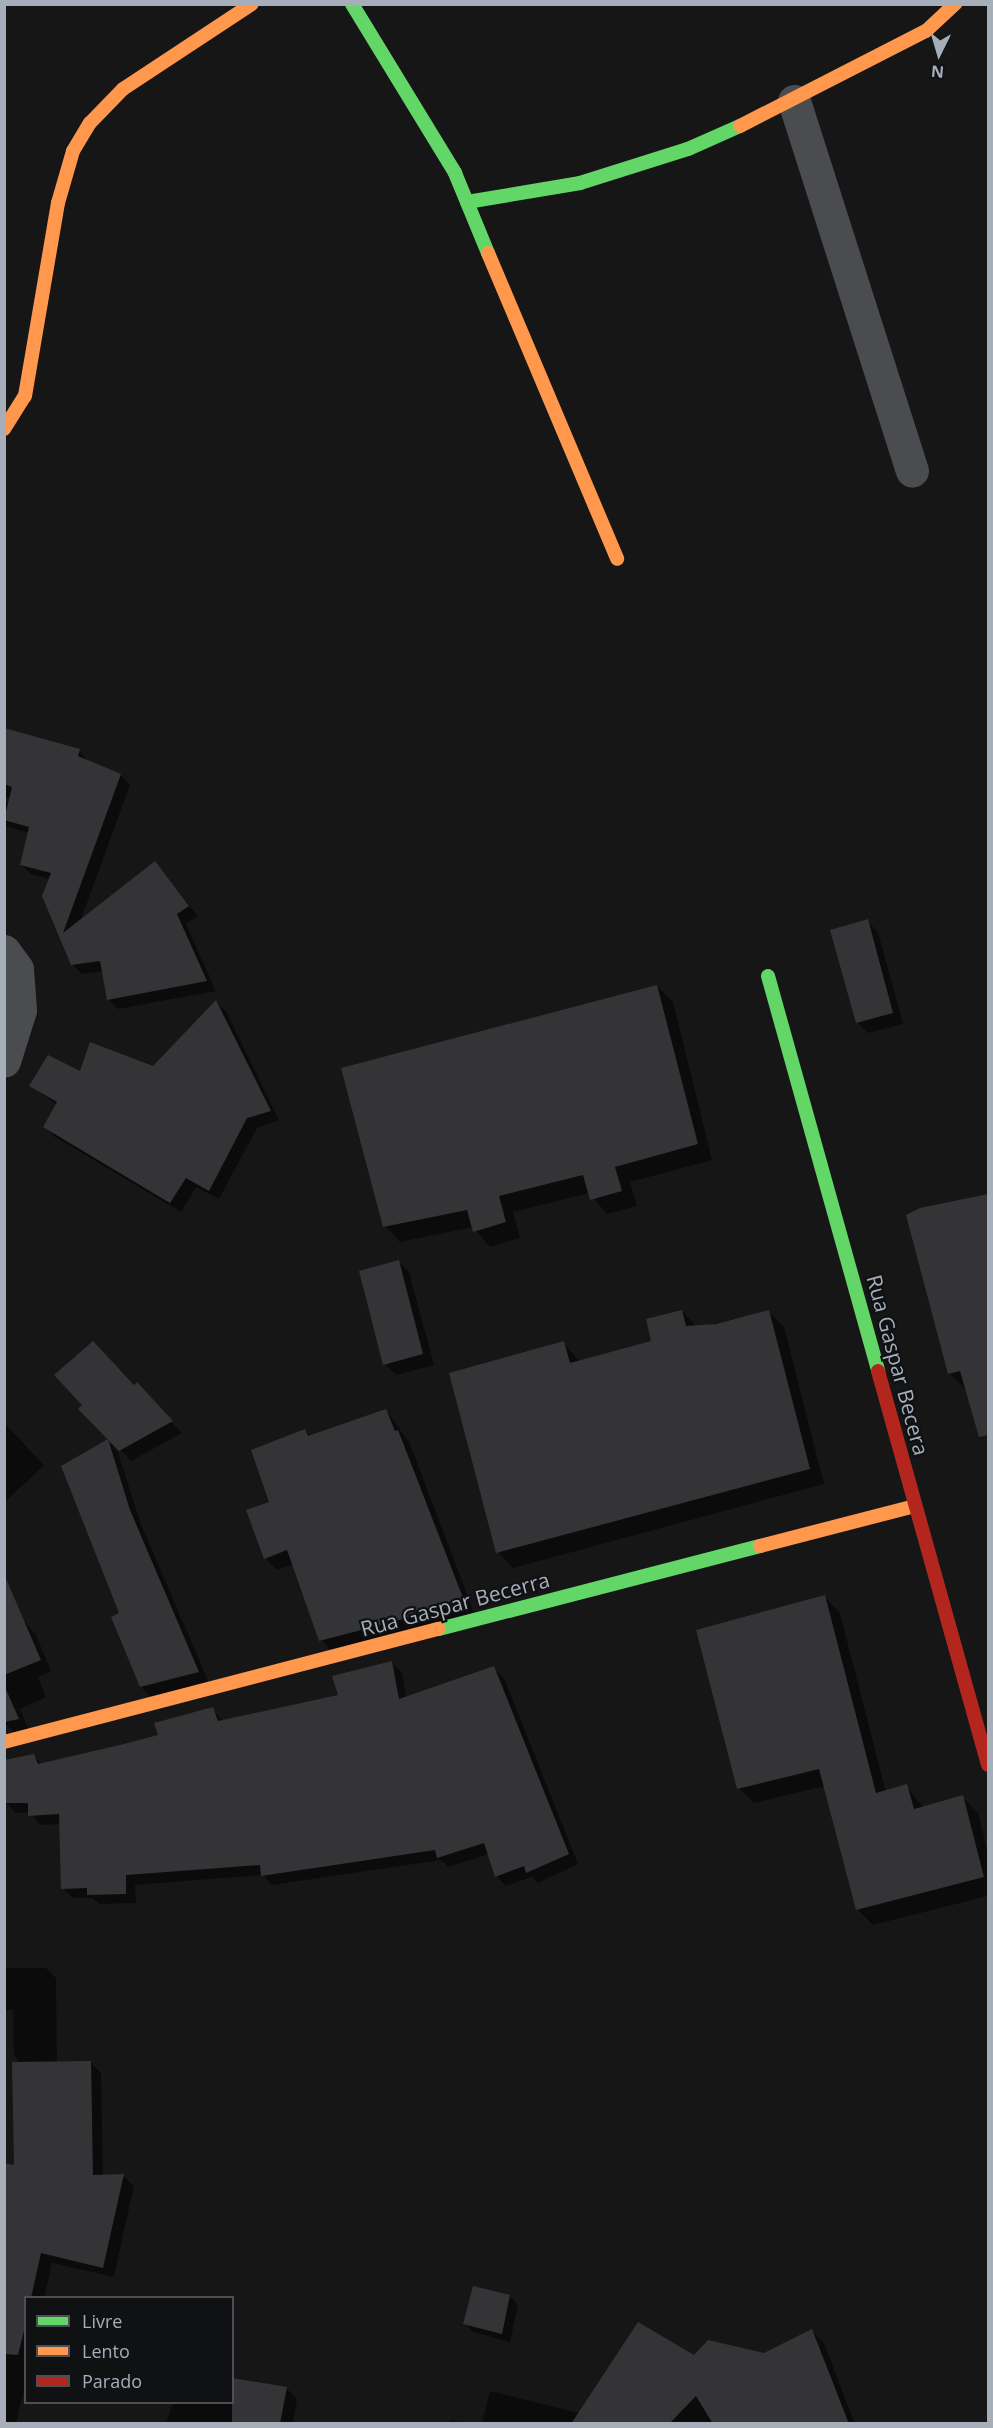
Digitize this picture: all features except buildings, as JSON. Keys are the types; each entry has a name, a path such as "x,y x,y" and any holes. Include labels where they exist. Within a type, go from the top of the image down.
{"street":[{"path":"4,429 25,396 58,203 73,151 90,123 123,89 252,4"},
{"path":"352,4 455,173 617,559"},
{"path":"467,202 579,183 688,149 794,101 926,30 955,4"},
{"path":"794,101 912,471"},
{"path":"4,951 17,969 20,1010 4,1061"},
{"name":"Rua Gaspar Becera","path":"768,976 988,1765"},
{"name":"Rua Gaspar Becerra","path":"4,1742 915,1506"}],"traffic: fast":[{"path":"352,4 455,173 488,253"},
{"path":"467,202 580,183 688,149 740,126"},
{"path":"768,976 878,1371"},
{"path":"439,1629 760,1546"}],"traffic: slow":[{"path":"4,429 25,396 58,203 73,151 90,123 123,89 252,4"},
{"path":"740,126 926,31 955,4"},
{"path":"488,253 617,559"},
{"path":"760,1546 915,1506"},
{"path":"4,1742 439,1629"}],"traffic: jam":[{"path":"878,1371 988,1765"}]}
